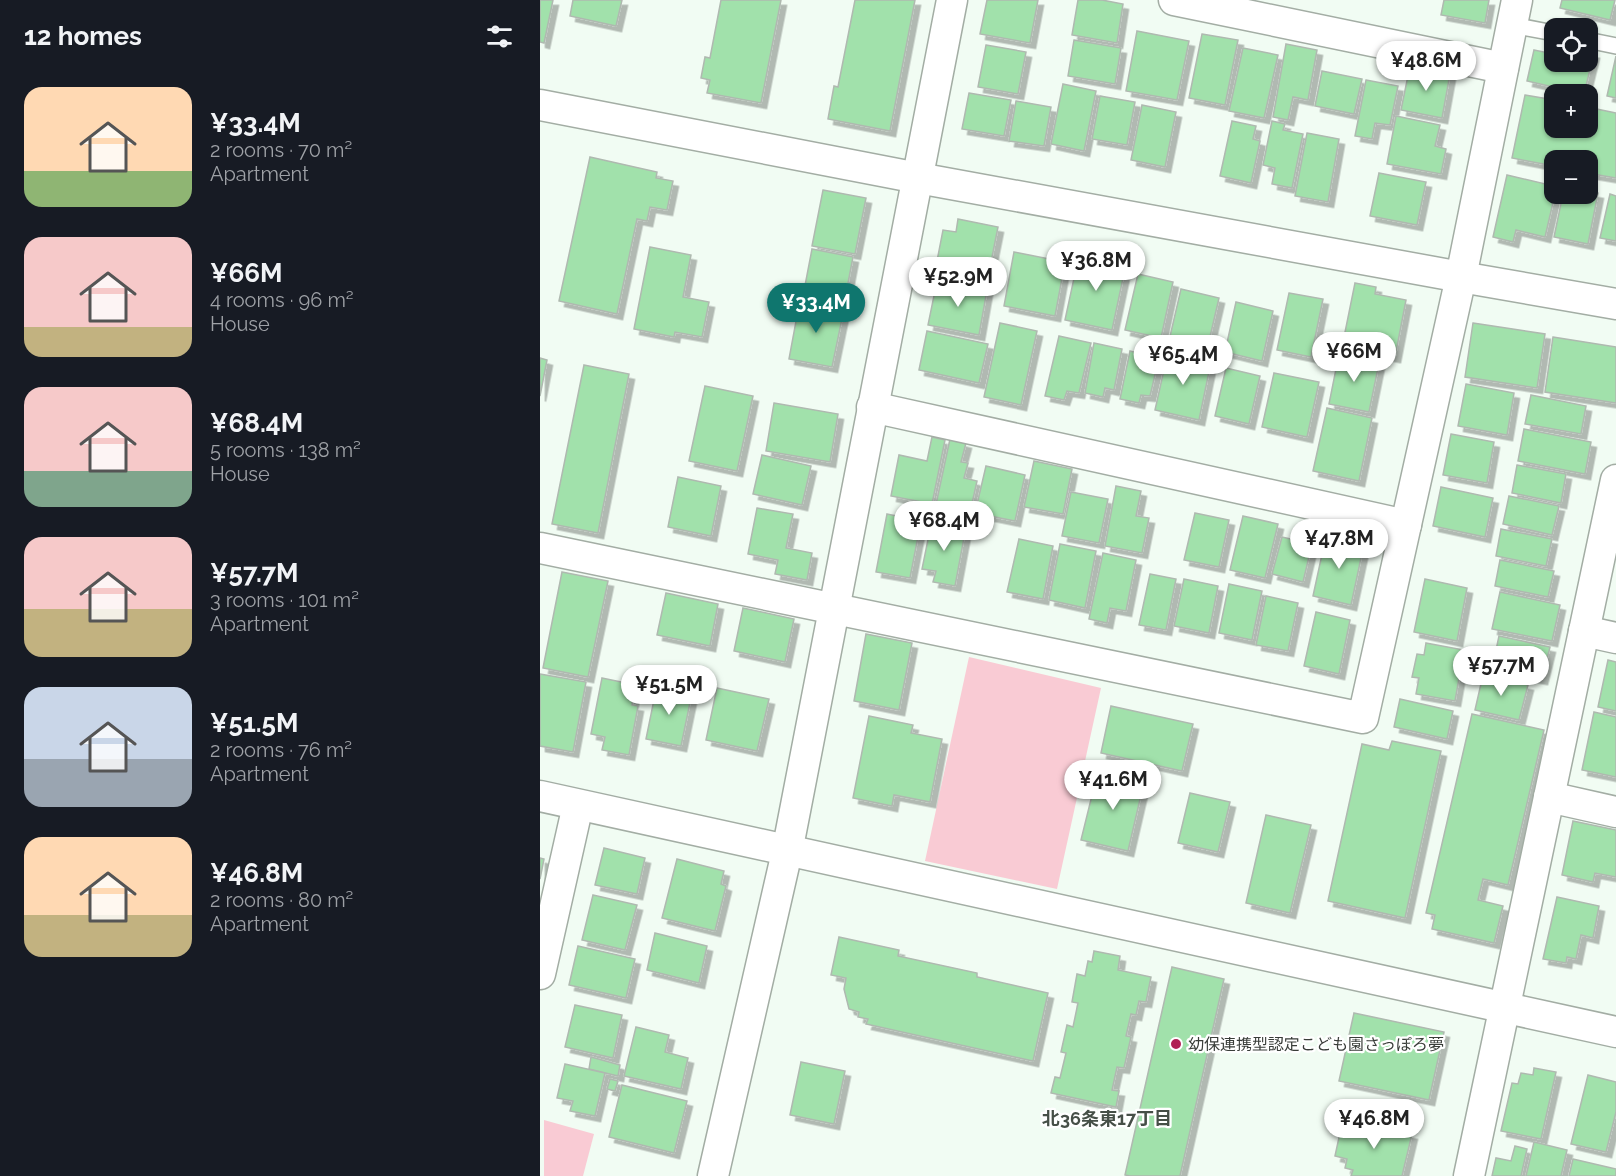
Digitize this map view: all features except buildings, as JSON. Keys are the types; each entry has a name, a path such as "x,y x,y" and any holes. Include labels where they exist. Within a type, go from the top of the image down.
{"street":[{"path":"713,1176 787,852 952,0"},
{"path":"1174,0 1503,68"},
{"path":"540,548 1363,718 1461,277 1515,12"},
{"path":"540,105 918,178 1616,304"},
{"path":"872,407 1406,525"},
{"path":"1469,1176 1616,480"},
{"path":"1584,631 1616,638"},
{"path":"540,796 1616,1032"},
{"path":"1549,797 1616,812"},
{"path":"540,974 578,805"}],"lane":[{"path":"1515,12 1544,28"},
{"path":"1598,42 1616,46"}],"shaded area":[{"path":"969,657 1101,688 1057,889 925,861"},
{"path":"544,1120 594,1134 583,1176 544,1176"}],"place":[{"name":"幼保連携型認定こども園さっぽろ夢","path":"1176,1044"}],"district":[{"name":"北36条東17丁目","path":"1107,1118"}]}
